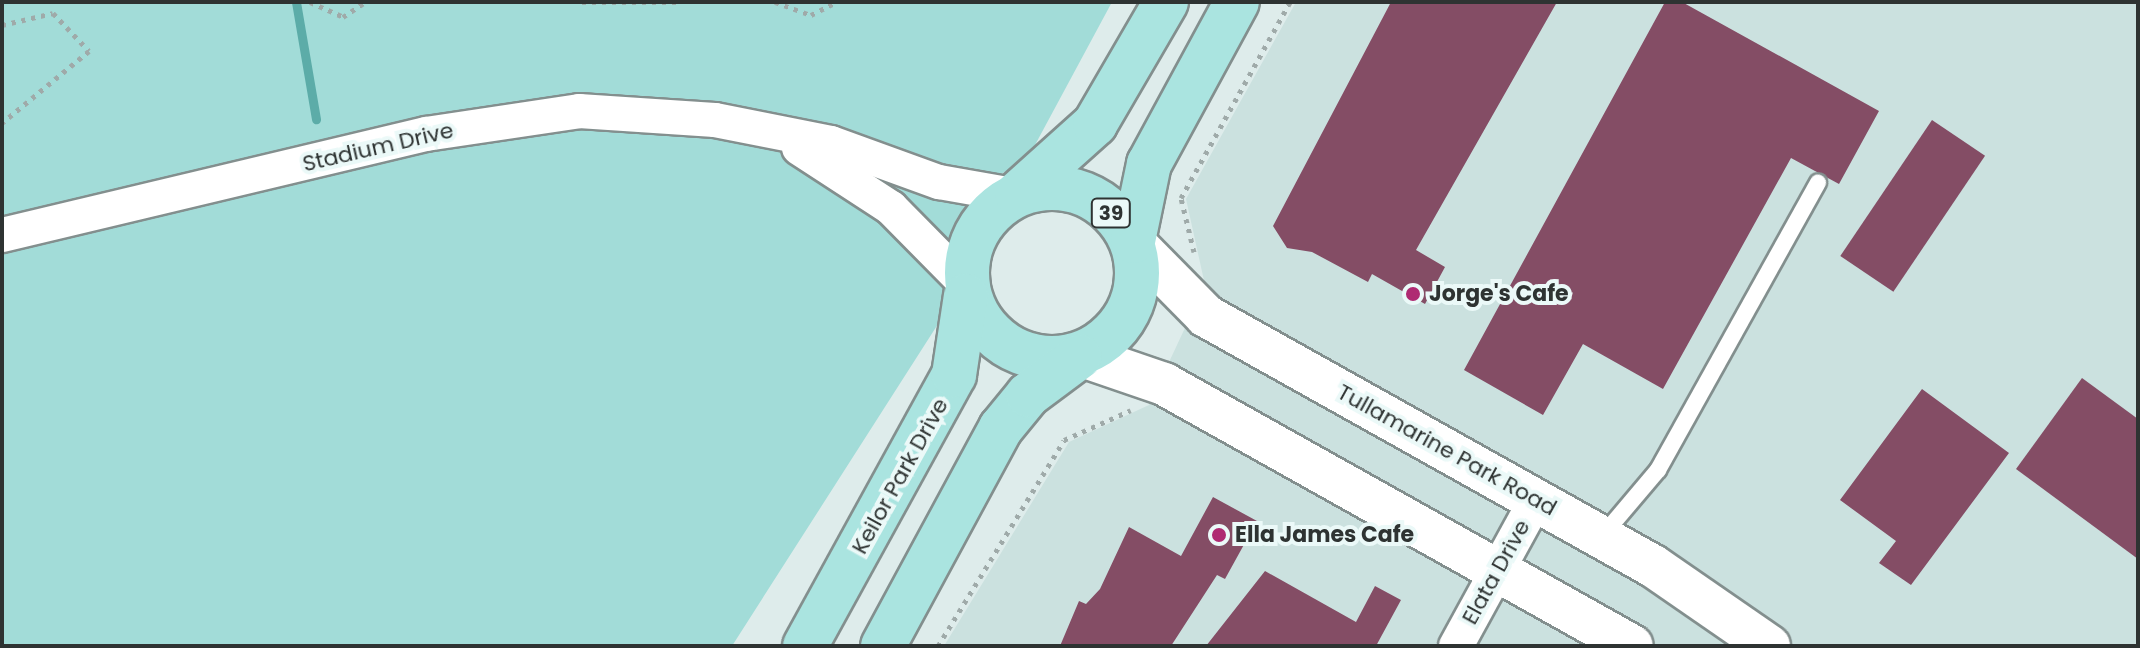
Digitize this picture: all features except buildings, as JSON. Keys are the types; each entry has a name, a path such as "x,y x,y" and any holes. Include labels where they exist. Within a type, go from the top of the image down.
{"main road":[{"path":"1081,357 1008,342 965,289 975,233 1085,137 1166,2"},
{"name":"39","path":"883,646 1001,428 1028,395 1114,333 1132,305 1134,243 1149,164 1237,2"},
{"name":"39","path":"1015,195 1056,191 1091,200 1134,243"},
{"name":"Keilor Park Drive","path":"805,646 954,375 965,289"}],"street":[{"name":"Stadium Drive","path":"2,235 524,116 626,110 831,143 939,182 1015,195"},
{"path":"758,130 857,181 965,289"},
{"name":"Tullamarine Park Road","path":"1134,243 1206,316 1602,536 1769,646"},
{"path":"1081,357 1164,384 1632,646"},
{"name":"Elata Drive","path":"1456,646 1537,498"}],"lane":[{"path":"1602,536 1658,470 1818,182"}],"path":[{"path":"310,2 343,17 365,2"},
{"path":"582,2 678,2"},
{"path":"775,2 811,15 837,2"},
{"path":"1195,258 1181,198 1290,2"},
{"path":"2,25 53,13 89,51 2,123"},
{"path":"938,646 1064,440 1153,403 1164,384"}],"shaded area":[{"path":"2,2 1112,2 1028,158 981,186 956,220 943,264 947,310 732,646 2,646"},
{"path":"1296,2 2138,2 2138,646 944,646 1069,442 1149,405 1205,285 1186,199"}],"waterway":[{"path":"296,2 316,119"}],"place":[{"name":"Jorge's Cafe","path":"1413,294"},
{"name":"Ella James Cafe","path":"1219,535"}]}
